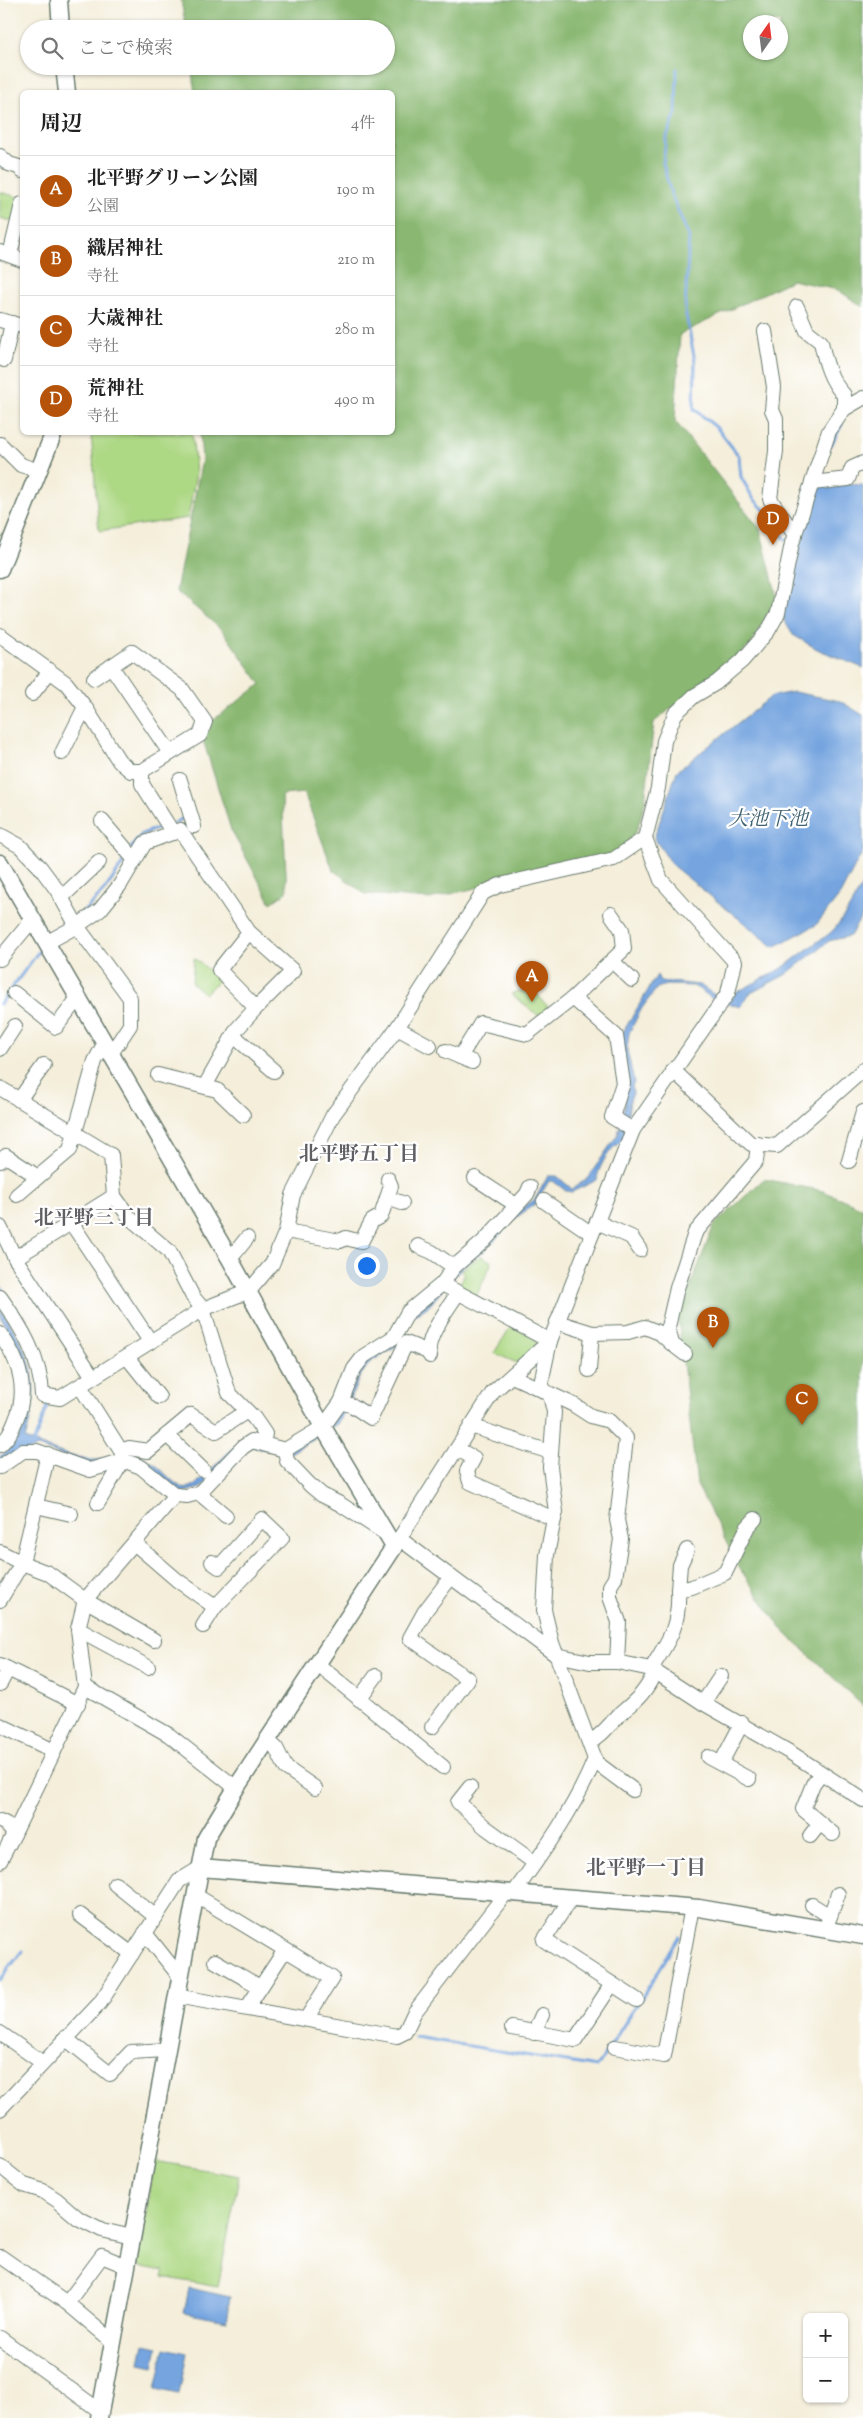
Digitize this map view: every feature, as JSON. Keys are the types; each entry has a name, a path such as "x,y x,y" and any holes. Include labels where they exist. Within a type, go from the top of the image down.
{"street":[{"path":"58,0 60,20"},
{"path":"65,75 67,90"},
{"path":"0,156 9,164 20,167"},
{"path":"11,256 20,213"},
{"path":"797,307 807,330 821,342 824,359 834,385 844,395 844,409"},
{"path":"4,360 12,323"},
{"path":"765,331 774,387 772,410 776,419 776,451 770,499 795,535"},
{"path":"176,1996 397,2036 405,2032 414,2013 535,1863 584,1786 596,1759 556,1655 544,1610 547,1555 556,1512 550,1452 554,1412 548,1394 541,1383 550,1341 633,1130 728,993 735,962 660,880 645,838 658,788 664,741 676,714 694,696 716,683 742,661 768,632 778,613 795,535 829,430 844,409 863,398"},
{"path":"0,568 53,435"},
{"path":"0,444 21,465 39,471"},
{"path":"812,483 848,479 852,468 863,463"},
{"path":"0,635 66,683 85,707 119,761 131,770 142,772 200,736 205,722 182,689 132,652 94,678"},
{"path":"111,666 170,753"},
{"path":"32,694 50,671"},
{"path":"62,753 85,707"},
{"path":"142,772 142,784 249,932 293,971 256,1008 234,1036 205,1086"},
{"path":"46,943 77,926 100,910 120,885 145,843 198,824 180,780"},
{"path":"102,821 134,859"},
{"path":"0,835 20,846 40,867 62,898 77,926 130,998 130,1026 95,1061 70,1150 17,1195"},
{"path":"0,1297 35,1357 42,1377 42,1396 60,1398 203,1309 249,1291 272,1264 286,1231 293,1195 333,1115 397,1028 483,893 500,885 614,859 645,838"},
{"path":"62,898 98,862"},
{"path":"0,863 249,1291 325,1431 393,1539"},
{"path":"446,1051 466,1060 481,1023 527,1034 573,998 624,949 622,930 611,914"},
{"path":"0,959 33,919"},
{"path":"249,932 219,970 256,1008"},
{"path":"612,961 632,980"},
{"path":"14,993 56,1027 78,998"},
{"path":"573,998 616,1036 622,1083 612,1117 633,1130"},
{"path":"0,1049 15,1026"},
{"path":"397,1028 430,1046"},
{"path":"234,1036 274,1071"},
{"path":"19,1100 44,1065"},
{"path":"673,1070 751,1144 777,1146 863,1070"},
{"path":"158,1075 217,1090 243,1115"},
{"path":"0,1088 111,1155 114,1196 130,1218 168,1251 193,1297 203,1309 229,1393 247,1411 265,1434 199,1492 187,1496 175,1495 141,1467 128,1462 90,1470 37,1451 24,1452 0,1467"},
{"path":"848,1161 863,1112"},
{"path":"672,1344 668,1327 677,1288 695,1234 756,1161 758,1144"},
{"path":"2,1156 38,1177"},
{"path":"475,1178 516,1205"},
{"path":"286,1231 340,1241 346,1238 362,1242 372,1221 381,1216 391,1186 388,1179"},
{"path":"347,1404 371,1418 408,1338 430,1354 437,1326 450,1289 454,1267 484,1241 530,1187"},
{"path":"15,1258 114,1196"},
{"path":"387,1198 402,1203"},
{"path":"544,1201 594,1228 631,1237 640,1250"},
{"path":"72,1224 150,1341"},
{"path":"0,1227 15,1258 93,1377"},
{"path":"230,1259 247,1238"},
{"path":"418,1246 432,1252 454,1267"},
{"path":"450,1289 550,1341"},
{"path":"286,1456 325,1431 347,1404 354,1369 364,1356 394,1337 408,1312 450,1289"},
{"path":"557,1322 592,1334 628,1332 645,1327 660,1333 686,1354"},
{"path":"0,1334 17,1364 24,1388 19,1414 8,1438 0,1445"},
{"path":"589,1370 592,1334"},
{"path":"0,2338 99,2415 206,1838 236,1788 317,1664 393,1539 457,1449 493,1392 550,1341"},
{"path":"126,1357 159,1397"},
{"path":"512,1376 574,1405 591,1416 609,1422 626,1438 617,1520 621,1539 615,1578 610,1586 610,1597 619,1622 617,1662"},
{"path":"80,1386 121,1451 129,1448 148,1451 191,1415 216,1432 247,1411"},
{"path":"472,1426 550,1452"},
{"path":"167,1435 203,1470"},
{"path":"253,1444 286,1456 322,1495 340,1504 451,1576 556,1655 590,1662 617,1662 653,1671 863,1800"},
{"path":"457,1449 474,1458 466,1471 470,1482 554,1519"},
{"path":"0,1600 22,1563 48,1454"},
{"path":"98,1503 122,1462"},
{"path":"199,1492 226,1516"},
{"path":"0,1861 85,1687 78,1629 85,1600 175,1495"},
{"path":"36,1506 70,1514"},
{"path":"203,1626 215,1607 234,1596 286,1540 262,1519 219,1566 212,1562"},
{"path":"678,1590 692,1587 726,1573 747,1528 755,1519"},
{"path":"134,1543 177,1580 215,1607"},
{"path":"589,1742 599,1737 646,1691 653,1671 674,1630 679,1610 680,1565 687,1550"},
{"path":"0,1552 48,1573 85,1600 154,1640"},
{"path":"432,1727 468,1679 410,1638 425,1611 451,1576"},
{"path":"78,1629 148,1667"},
{"path":"317,1664 442,1767"},
{"path":"0,1684 4,1667 78,1704"},
{"path":"359,1699 376,1676"},
{"path":"703,1703 720,1676"},
{"path":"85,1687 168,1735 236,1788"},
{"path":"722,1763 742,1724"},
{"path":"0,1725 54,1751"},
{"path":"267,1740 276,1748 286,1768 315,1788"},
{"path":"708,1757 749,1779"},
{"path":"594,1761 633,1790"},
{"path":"821,1773 813,1784 803,1809 833,1834"},
{"path":"470,1787 458,1802 485,1827 535,1863"},
{"path":"0,1821 6,1824 14,1834"},
{"path":"810,1836 820,1823"},
{"path":"0,2109 65,2038 100,2004 179,1880 200,1868 509,1894 692,1907 827,1923 863,1936"},
{"path":"115,1884 156,1917"},
{"path":"827,1923 838,1894"},
{"path":"195,1895 332,1978 306,2019"},
{"path":"571,1898 544,1940 637,2000"},
{"path":"812,1905 827,1923"},
{"path":"616,2047 629,2056 664,2056 692,1907"},
{"path":"80,1915 132,1954"},
{"path":"145,1933 180,1977"},
{"path":"247,2008 285,1950"},
{"path":"215,1961 260,1987"},
{"path":"512,2028 575,2040 612,1984"},
{"path":"534,2033 542,2015"},
{"path":"0,2032 43,2063"},
{"path":"65,2038 110,2074 131,2052 166,2050"},
{"path":"0,2166 24,2186 43,2191 57,2200 78,2218 102,2230 132,2237"},
{"path":"67,2303 102,2256 126,2266"},
{"path":"1,2257 67,2303 112,2341"}],"green space":[{"path":"181,0 863,0 863,307 838,290 792,280 680,334 675,421 760,529 777,597 751,645 654,722 645,802 637,830 617,855 429,899 365,894 333,870 304,793 282,795 287,892 271,903 231,830 200,730 261,684 222,630 176,591 202,460 200,435 395,435 395,90 195,90 192,75 395,75 395,20 184,20"},
{"path":"0,192 20,197 15,222 0,218"},
{"path":"91,435 192,435 196,473 188,518 99,531"},
{"path":"194,958 220,979 205,994 192,983"},
{"path":"518,991 537,994 550,1009 540,1017 511,994"},
{"path":"764,1179 823,1191 863,1208 863,1706 781,1628 740,1569 697,1485 678,1318 714,1225"},
{"path":"481,1256 492,1262 476,1297 463,1289 460,1283 465,1274 461,1270"},
{"path":"511,1326 532,1336 537,1344 517,1363 494,1353"},
{"path":"155,2161 239,2176 218,2287 163,2277 164,2271 137,2266"}],"water":[{"path":"863,485 863,668 817,649 793,635 782,617 815,486"},
{"name":"大池下池","path":"794,692 840,701 863,715 863,851 840,895 816,925 774,947 673,866 654,838 677,771 772,696"},
{"path":"863,883 863,914 850,936 829,941 785,975 749,994 741,1007 714,1000 693,986 666,985 657,988 642,1008 629,1033 627,1049 634,1083 632,1084 633,1094 630,1101 624,1138 606,1157 597,1180 572,1192 566,1191 553,1181 549,1181 535,1204 517,1217 485,1250 464,1265 430,1305 411,1318 406,1333 396,1347 370,1362 359,1378 346,1410 337,1424 289,1454 251,1447 200,1488 181,1493 146,1465 91,1466 38,1447 0,1462 0,1456 12,1446 20,1435 26,1421 30,1407 30,1392 29,1377 20,1348 4,1324 0,1308 20,1342 32,1370 34,1384 33,1400 25,1439 58,1452 92,1460 122,1455 142,1457 153,1463 174,1482 185,1489 195,1485 239,1442 282,1451 318,1433 357,1368 407,1317 516,1213 535,1199 548,1176 557,1176 572,1189 587,1179 618,1134 625,1104 623,1032 657,975 660,981 700,985 713,994 732,999 735,993 781,969 833,930 845,915"},
{"path":"189,2288 230,2297 226,2321 184,2313"},
{"path":"144,2344 158,2347 154,2366 140,2363"},
{"path":"165,2348 187,2353 179,2394 156,2389"}],"waterway":[{"path":"677,69 676,113 666,139 663,163 671,194 689,237 685,310 695,361 694,409 717,428 739,456 741,477 753,498 769,515 785,539 789,540"},
{"path":"831,445 842,424"},
{"path":"173,824 185,817"},
{"path":"131,848 142,834 164,826"},
{"path":"77,917 105,889 127,856"},
{"path":"52,931 70,921"},
{"path":"0,1004 39,951"},
{"path":"0,1286 5,1294"},
{"path":"33,1445 47,1407 47,1400"},
{"path":"641,1999 680,1936"},
{"path":"0,1980 22,1951"},
{"path":"415,2037 597,2067 637,2004"}],"place":[{"name":"荒神社","path":"773,545"},
{"name":"北平野グリーン公園","path":"532,1002"},
{"name":"織居神社","path":"713,1348"},
{"name":"大歳神社","path":"802,1425"}],"district":[{"name":"北平野五丁目","path":"359,1155"},
{"name":"北平野三丁目","path":"94,1219"},
{"name":"北平野一丁目","path":"646,1869"}]}
